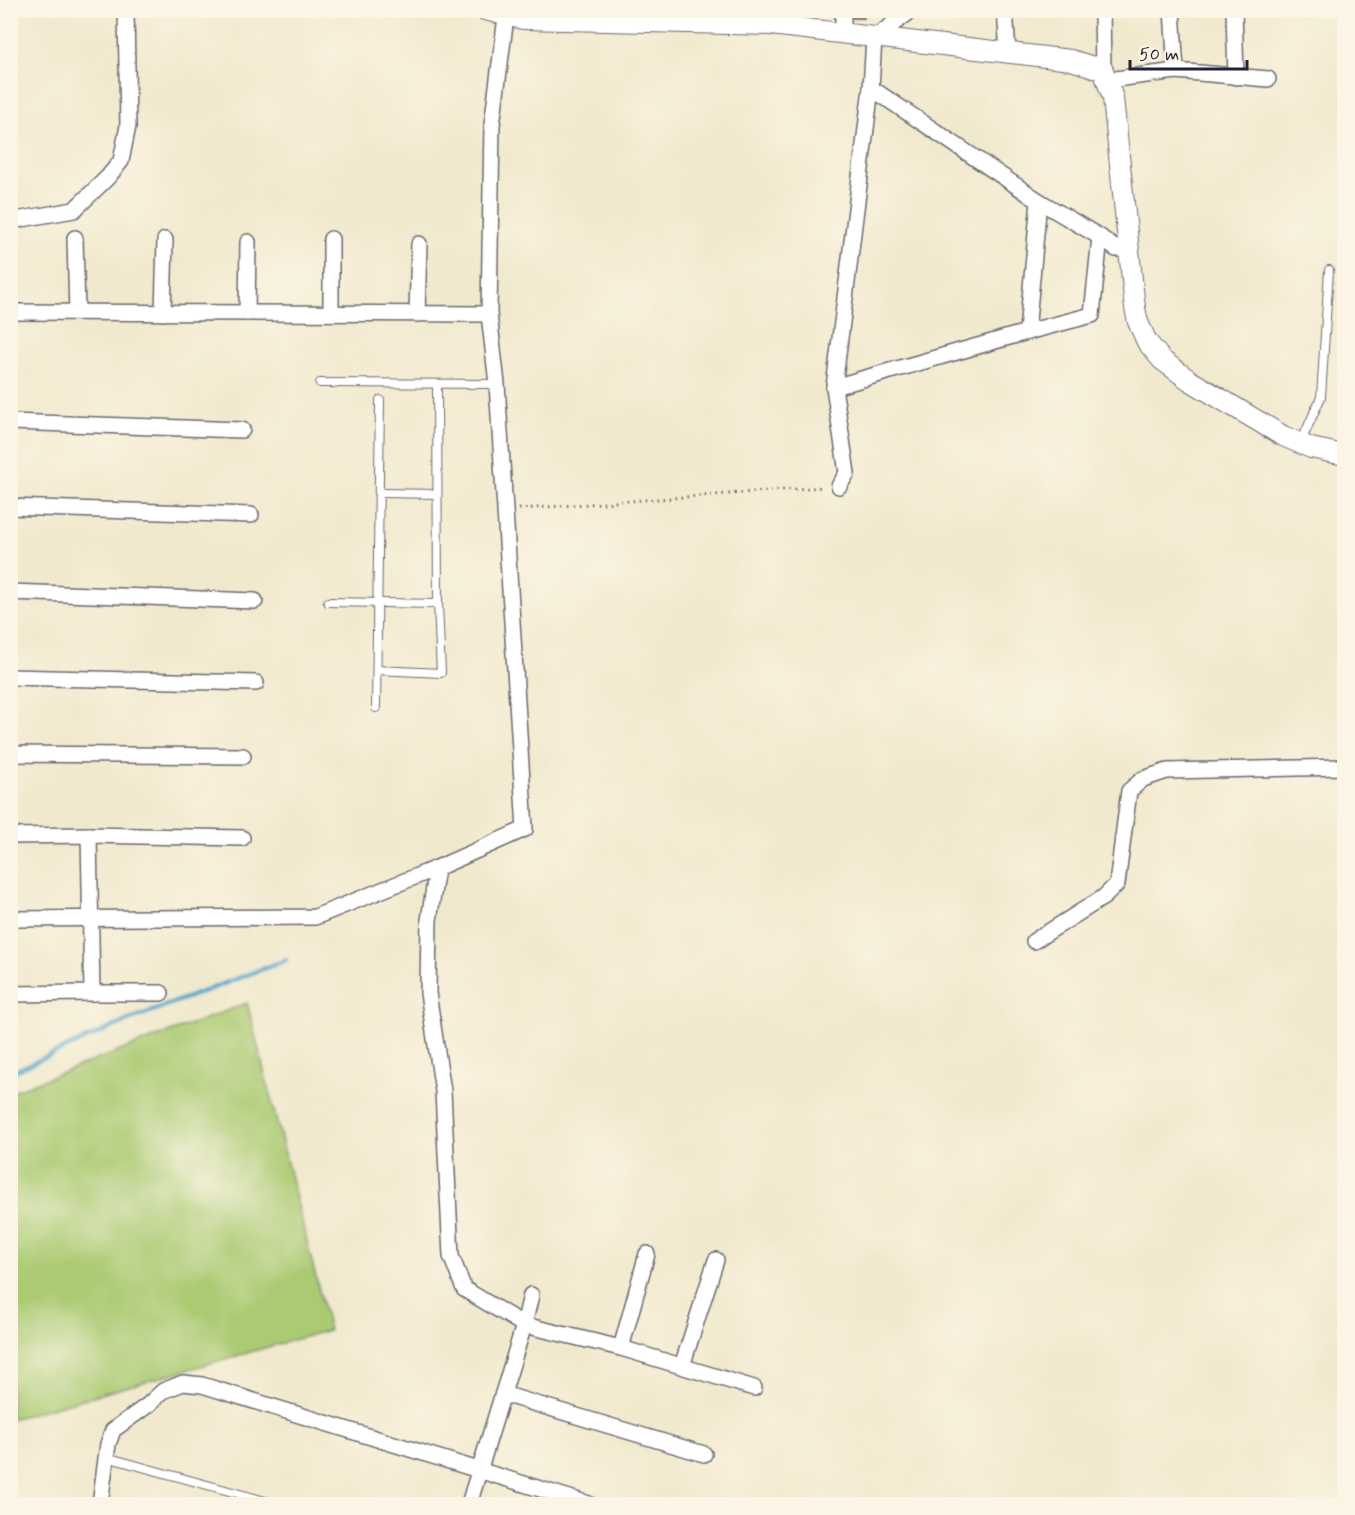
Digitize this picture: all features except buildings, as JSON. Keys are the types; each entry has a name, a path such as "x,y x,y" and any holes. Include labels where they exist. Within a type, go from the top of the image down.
{"street":[{"path":"10,221 74,210 121,161 128,126 126,10"},
{"path":"485,10 506,17 771,18 843,34 1078,62 1105,75 1176,71 1268,79"},
{"path":"843,10 843,34"},
{"path":"874,38 912,10"},
{"path":"1005,10 1008,54"},
{"path":"1102,10 1105,75 1113,98 1138,322 1147,342 1176,371 1196,385 1300,444 1344,455"},
{"path":"1172,10 1176,71"},
{"path":"1234,10 1236,77"},
{"path":"10,919 315,917 437,868 525,829 506,510 489,314 492,125 506,17"},
{"path":"839,486 847,472 834,387 871,88 874,38"},
{"path":"871,88 1039,201 1116,249 1129,248"},
{"path":"1027,332 1039,201"},
{"path":"834,387 1092,315 1100,237"},
{"path":"75,238 77,312"},
{"path":"331,239 331,313"},
{"path":"163,313 165,240"},
{"path":"247,313 248,242"},
{"path":"417,314 419,244"},
{"path":"10,312 489,314"},
{"path":"10,422 242,429"},
{"path":"10,507 250,515"},
{"path":"10,592 255,601"},
{"path":"10,677 256,683"},
{"path":"10,754 243,756"},
{"path":"1034,941 1104,897 1117,884 1129,791 1143,779 1167,771 1344,767"},
{"path":"89,835 92,993"},
{"path":"10,836 242,838"},
{"path":"437,868 429,920 428,993 443,1091 451,1256 464,1288 524,1325 621,1348 754,1388"},
{"path":"10,994 161,993"},
{"path":"621,1348 647,1254"},
{"path":"682,1366 716,1260"},
{"path":"469,1504 531,1296"},
{"path":"100,1504 108,1444 113,1430 148,1405 163,1391 183,1383 202,1385 589,1504"},
{"path":"503,1394 704,1454"}],"lane":[{"path":"1300,444 1322,397 1329,270"},
{"path":"320,383 496,384"},
{"path":"377,670 441,673 438,604 437,384"},
{"path":"376,708 381,493 380,400"},
{"path":"381,493 437,494"},
{"path":"328,602 438,604"},
{"path":"106,1457 276,1504"}],"path":[{"path":"506,510 839,486"}],"green space":[{"path":"247,1003 329,1330 11,1419 11,1092"}],"waterway":[{"path":"10,1073 131,1019 286,960"}]}
